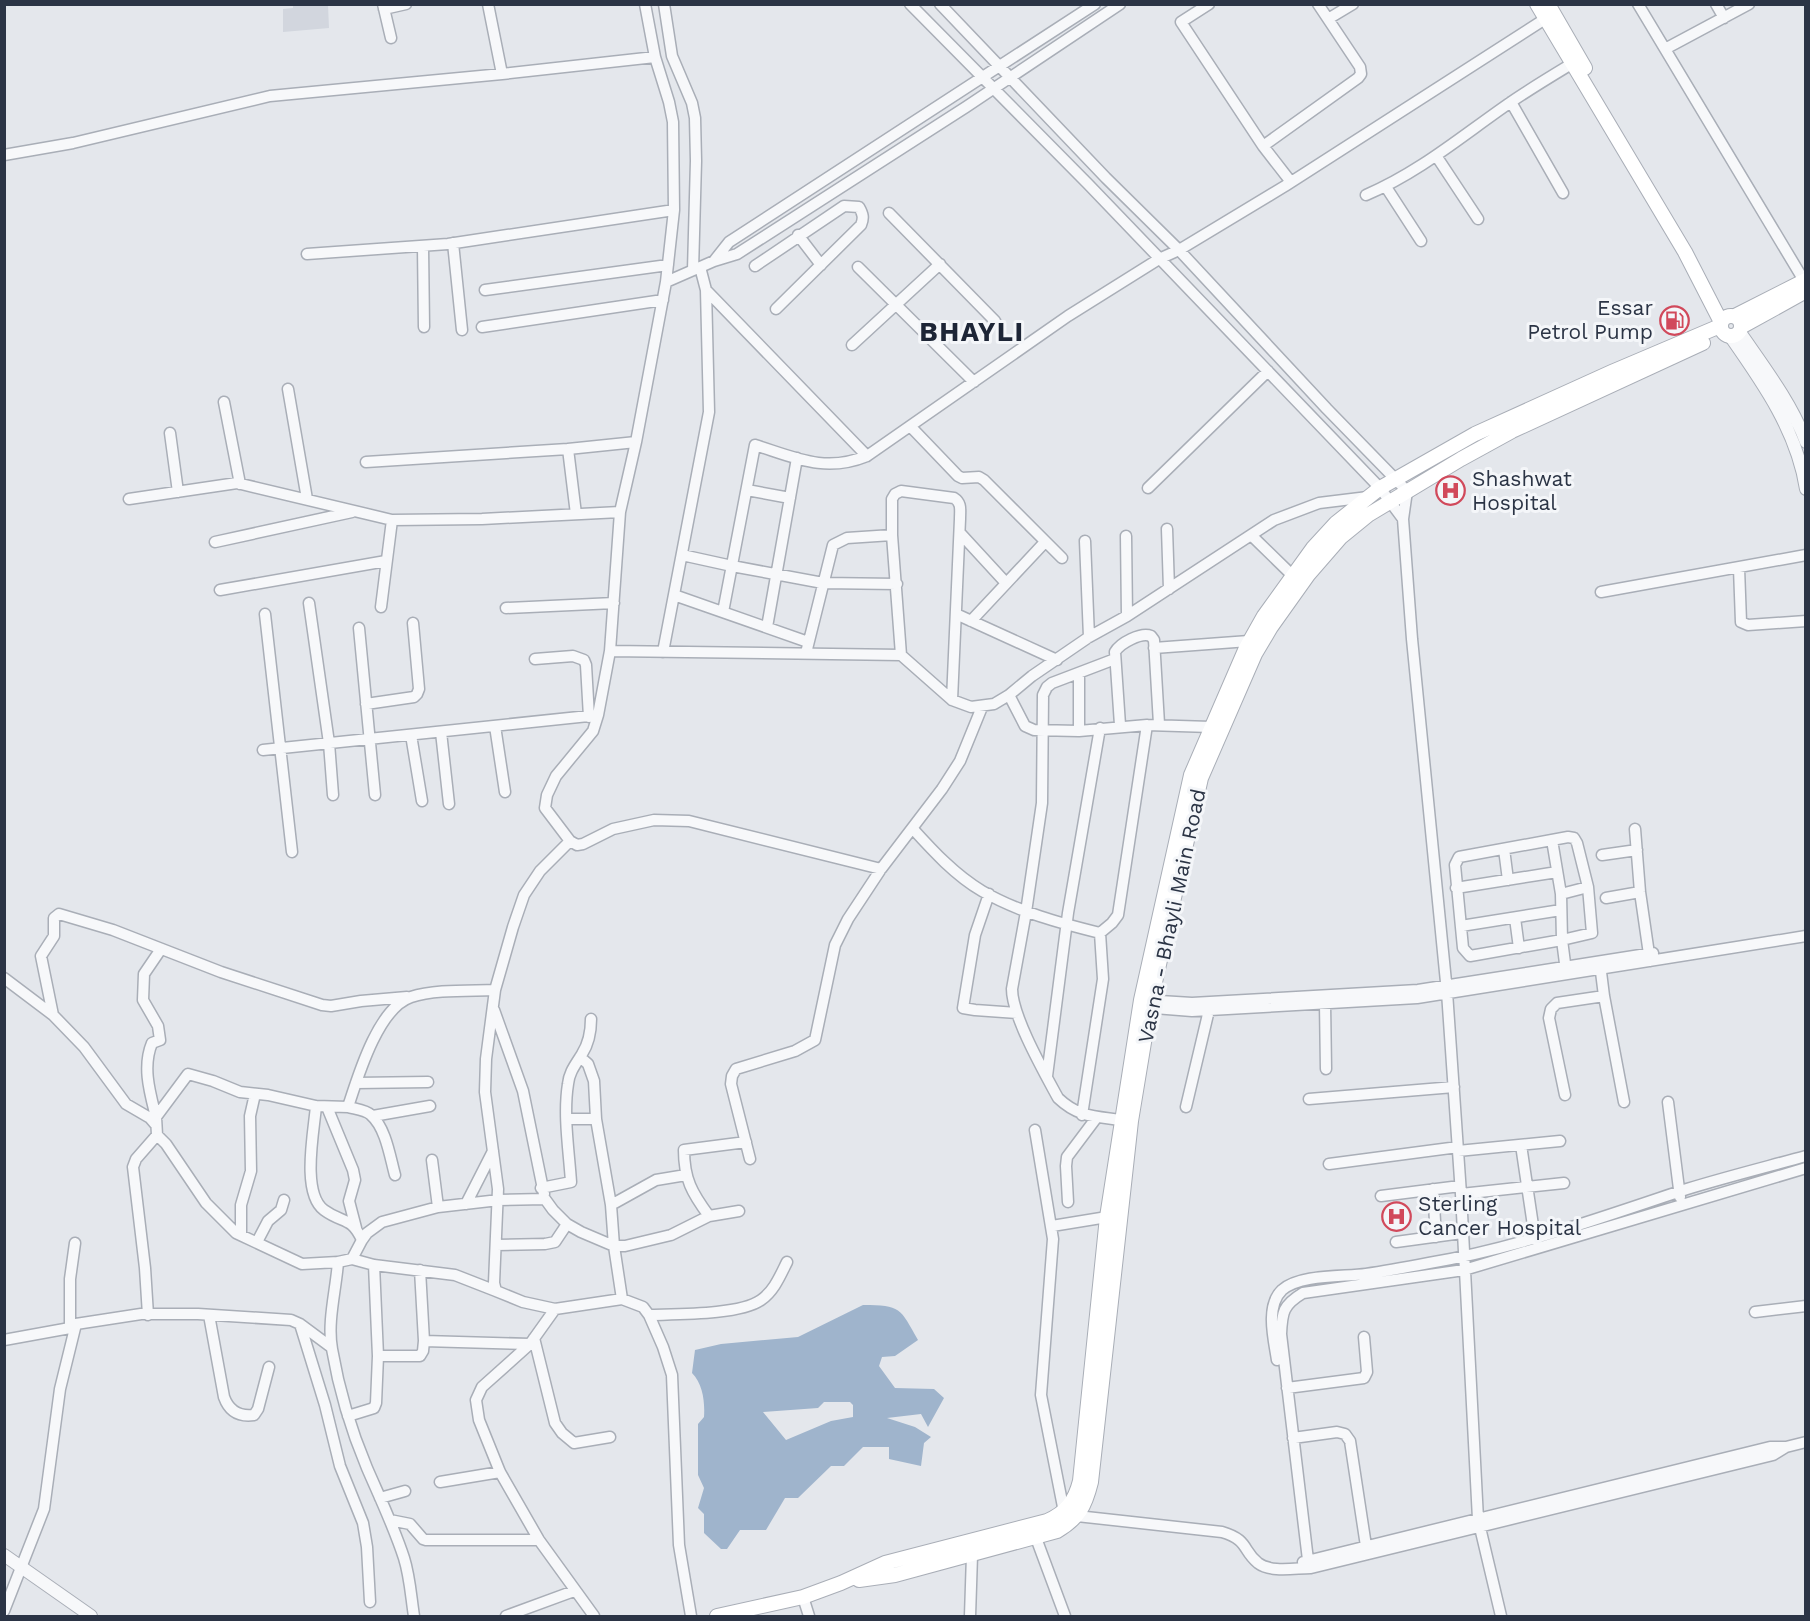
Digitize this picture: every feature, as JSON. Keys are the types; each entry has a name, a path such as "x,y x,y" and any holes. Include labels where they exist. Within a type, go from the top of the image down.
{"main road":[{"path":"1537,4 1547,12 1730,326"},
{"name":"Vasna - Bhayli Main Road","path":"1145,1004 1201,778 1255,654 1293,595 1325,554 1359,522 1391,500 1512,431 1730,326 1805,284"},
{"name":"Vasna - Bhayli Main Road","path":"1071,1514 1080,1481 1107,1217 1145,1004 1191,775 1250,641 1264,616 1313,548 1336,523 1380,488 1475,434 1614,371 1730,326"},
{"name":"Vasna - Bhayli Main Road","path":"841,1583 895,1575 1057,1531 1087,1500 1091,1482 1126,1120"},
{"name":"Vasna - Bhayli Main Road","path":"717,1617 770,1610 841,1583 885,1563 1071,1514"}],"street":[{"path":"391,38 384,7 406,4"},
{"path":"488,4 502,74"},
{"path":"645,4 655,57 673,122 674,210 666,282 636,442 620,512 610,651 594,716 593,730 556,776 547,795 545,808 567,837 577,845 613,828 654,820 689,821 880,869"},
{"path":"664,4 672,56 692,103 696,161 697,269 706,290 867,456"},
{"path":"910,4 992,89 1038,132 1268,371 1391,500 1403,519"},
{"path":"940,4 1179,250 1326,409 1407,491 1403,519 1412,639 1447,989 1461,1190 1479,1524 1501,1617"},
{"path":"714,261 729,242 1095,4"},
{"path":"666,282 714,261 737,254 1010,78 1120,4"},
{"path":"1209,4 1181,22 1263,146 1291,182"},
{"path":"1263,146 1361,74 1360,67 1318,4"},
{"path":"1328,19 1353,4"},
{"path":"1638,4 1805,284"},
{"path":"1716,4 1724,18"},
{"path":"1665,50 1749,4"},
{"path":"723,612 755,445 816,464 850,463 867,456 1042,334 1160,259 1179,250 1291,182 1547,12"},
{"path":"4,155 72,143 270,96 655,57"},
{"path":"1366,195 1386,187 1437,157 1511,102 1575,61"},
{"path":"1511,102 1563,193"},
{"path":"1437,157 1478,219"},
{"path":"1386,187 1421,241"},
{"path":"798,198 814,226"},
{"path":"755,266 844,206 859,207 863,219 861,225 776,309"},
{"path":"307,254 423,247 674,210"},
{"path":"890,213 995,321"},
{"path":"798,236 821,265"},
{"path":"453,243 462,330"},
{"path":"423,247 424,327"},
{"path":"852,345 939,264"},
{"path":"485,290 668,265"},
{"path":"858,267 974,382"},
{"path":"663,652 709,412 706,290"},
{"path":"482,327 663,300"},
{"path":"1730,326 1766,370 1799,425 1806,442"},
{"path":"1730,326 1789,431 1803,470 1806,489"},
{"path":"1148,488 1268,371"},
{"path":"288,389 307,499"},
{"path":"224,402 240,484"},
{"path":"910,427 958,476 962,478 979,477 984,480 1062,558"},
{"path":"170,433 178,492"},
{"path":"366,462 568,449 636,442"},
{"path":"568,449 576,514"},
{"path":"767,627 797,458"},
{"path":"129,499 240,484 392,520 482,519 620,512"},
{"path":"747,490 790,498"},
{"path":"901,655 892,536 892,499 901,491 954,498 959,501 960,533 952,700"},
{"path":"610,651 663,652 807,647 901,655 952,700 971,707 982,707 994,704 1009,695 1032,676 1089,637 1127,616 1274,520 1318,503 1368,497"},
{"path":"215,542 355,512"},
{"path":"381,607 392,520"},
{"path":"1167,529 1169,589"},
{"path":"960,533 1006,583"},
{"path":"1251,535 1293,576"},
{"path":"807,647 833,545 847,538 892,536"},
{"path":"1126,536 1127,616"},
{"path":"1085,541 1089,637"},
{"path":"971,621 1045,542"},
{"path":"682,555 823,583 897,584"},
{"path":"1601,592 1806,555"},
{"path":"220,590 386,561"},
{"path":"1739,568 1741,622 1748,625 1806,621"},
{"path":"674,595 767,627 807,647"},
{"path":"309,603 329,743 333,795"},
{"path":"506,608 614,603"},
{"path":"265,614 292,852"},
{"path":"956,614 1057,660"},
{"path":"366,704 414,697 417,694 419,688 413,623"},
{"path":"359,628 375,795"},
{"path":"1120,726 1115,652 1118,646 1144,634 1151,636 1154,648 1159,724"},
{"path":"1154,648 1250,641"},
{"path":"535,659 573,656 584,660 594,716"},
{"path":"1115,659 1052,682 1043,695 1042,803 1026,912 1012,978 1012,998 1058,1098 1067,1107 1082,1115 1126,1120"},
{"path":"1079,674 1079,730"},
{"path":"1009,695 1025,726 1034,730 1079,730 1147,724 1211,728"},
{"path":"750,1159 731,1084 732,1076 736,1069 795,1051 815,1040 835,945 848,919 880,869 913,829 960,761 982,707"},
{"path":"263,750 594,716"},
{"path":"1100,933 1118,915 1147,724"},
{"path":"495,726 505,792"},
{"path":"1047,1076 1066,924 1100,728"},
{"path":"441,732 449,804"},
{"path":"411,735 422,801"},
{"path":"913,829 942,859 982,891 1026,912 1100,933"},
{"path":"1635,829 1640,892 1650,957"},
{"path":"496,1291 494,1283 499,1200 484,1092 495,990 524,895 567,837"},
{"path":"1569,837 1574,838 1577,843 1588,888 1592,933 1470,956 1463,948 1456,888 1455,865 1459,857 1552,840 1569,837"},
{"path":"1552,840 1561,894 1562,940 1566,970"},
{"path":"1504,849 1508,880"},
{"path":"1602,855 1637,850"},
{"path":"1456,888 1557,872"},
{"path":"1561,894 1588,888"},
{"path":"1606,898 1640,892"},
{"path":"989,894 975,935 963,1008 1017,1013"},
{"path":"1461,926 1561,910"},
{"path":"53,1016 41,956 54,936 54,918 59,914 113,930 221,972 322,1005 331,1006 361,1000 427,993 495,990"},
{"path":"1515,918 1519,948"},
{"path":"1145,1004 1447,989 1806,930"},
{"path":"1082,1115 1103,979 1100,933"},
{"path":"1650,957 1806,936"},
{"path":"156,1126 148,1081 148,1054 152,1043 160,1040 158,1026 143,1000 144,974 161,949"},
{"path":"1600,965 1624,1102"},
{"path":"4,978 53,1016 84,1047 126,1104 150,1118 206,1203 236,1233 302,1264 352,1259 374,1265 455,1275 523,1302 555,1308 622,1299 643,1307 650,1316 672,1375 679,1545 691,1617"},
{"path":"1145,1004 1192,1011 1417,998 1447,989"},
{"path":"348,1107 377,1034 393,1008 413,996"},
{"path":"1564,1095 1549,1018 1551,1009 1557,1003 1604,996"},
{"path":"1325,1003 1326,1069"},
{"path":"493,1007 523,1091 543,1193 553,1210 567,1224 614,1246 625,1246 671,1235 709,1216 739,1210"},
{"path":"1186,1107 1209,1010"},
{"path":"352,1259 367,1233 382,1222 438,1207 543,1193 571,1182 567,1085 570,1074 591,1033 591,1018"},
{"path":"580,1057 588,1064 594,1081 596,1119 611,1205 622,1299"},
{"path":"148,1315 145,1268 132,1167 145,1149 156,1126 188,1074 240,1092 322,1107 348,1107 368,1113 381,1131 395,1175"},
{"path":"356,1083 428,1082"},
{"path":"1309,1099 1454,1087"},
{"path":"241,1235 241,1205 251,1171 250,1116 255,1094"},
{"path":"1668,1102 1681,1204"},
{"path":"372,1116 430,1106"},
{"path":"322,1107 310,1156 315,1197 321,1207 331,1215 351,1223 356,1228"},
{"path":"322,1107 353,1170 355,1180 349,1201 356,1228 362,1240"},
{"path":"1068,1202 1067,1156 1097,1117"},
{"path":"567,1119 596,1119"},
{"path":"1035,1130 1053,1239 1041,1395 1071,1514 1222,1532 1233,1535 1244,1543 1257,1562 1269,1568 1311,1568 1770,1447 1786,1447 1806,1442"},
{"path":"1329,1164 1458,1149 1560,1141"},
{"path":"709,1216 691,1190 684,1167 684,1150 746,1142"},
{"path":"1521,1145 1535,1239"},
{"path":"466,1204 493,1150"},
{"path":"1296,1461 1272,1321 1275,1302 1281,1292 1290,1285 1309,1280 1365,1274 1463,1257 1535,1239 1680,1192 1806,1156"},
{"path":"432,1160 438,1207"},
{"path":"1308,1560 1281,1334 1285,1306 1294,1298 1303,1293 1464,1270 1806,1168"},
{"path":"611,1205 656,1180 686,1175"},
{"path":"1381,1196 1433,1189 1461,1190 1564,1184"},
{"path":"1433,1189 1436,1237"},
{"path":"257,1242 268,1221 281,1210 284,1200"},
{"path":"1052,1226 1107,1217"},
{"path":"496,1245 555,1242 567,1224"},
{"path":"1396,1242 1462,1233"},
{"path":"4,1611 44,1509 60,1389 73,1326 70,1279 75,1243"},
{"path":"338,1262 331,1347 348,1416 404,1559 411,1588 414,1617"},
{"path":"650,1316 725,1311 753,1305 774,1288 787,1262"},
{"path":"348,1416 374,1408 376,1403 378,1356 374,1265"},
{"path":"378,1356 420,1356 423,1351 420,1270"},
{"path":"1755,1312 1806,1306"},
{"path":"555,1308 532,1341 488,1380 476,1400 479,1420 500,1472 539,1540 594,1617"},
{"path":"4,1340 73,1326 148,1315 176,1314 291,1320 331,1347"},
{"path":"203,1315 226,1405 232,1411 243,1416 254,1415 258,1409 269,1367"},
{"path":"300,1324 325,1405 340,1466 363,1523 367,1547 370,1602"},
{"path":"1287,1388 1364,1378 1367,1372 1364,1336"},
{"path":"424,1341 532,1341"},
{"path":"532,1341 553,1414 562,1433 574,1443 609,1437"},
{"path":"1293,1438 1337,1432 1345,1434 1350,1441 1366,1546"},
{"path":"440,1482 500,1472"},
{"path":"380,1498 405,1491"},
{"path":"390,1520 410,1524 426,1540 539,1540"},
{"path":"1286,1568 1308,1560 1366,1546 1479,1524"},
{"path":"1036,1538 1065,1617"},
{"path":"4,1555 91,1617"},
{"path":"970,1617 972,1555"},
{"path":"506,1617 537,1611 574,1591"},
{"path":"803,1597 809,1617"}],"shaded area":[{"path":"293,5 328,5 329,28 283,32 283,9 293,8"}],"water":[{"path":"863,1305 885,1306 898,1310 903,1315 918,1340 895,1356 882,1357 879,1366 895,1388 934,1389 944,1398 928,1427 921,1414 887,1418 915,1427 931,1437 924,1443 921,1466 889,1459 889,1447 863,1447 844,1466 831,1466 798,1498 785,1498 766,1530 740,1530 727,1549 721,1549 704,1533 704,1514 698,1508 704,1488 698,1475 698,1424 704,1417 704,1399 696,1377 692,1373 695,1350 721,1344 798,1337","holes":["824,1402 850,1402 853,1405 853,1417 831,1421 786,1440 763,1412 818,1408"]}],"place":[{"name":"Essar Petrol Pump","path":"1674,320"},
{"name":"Shashwat Hospital","path":"1451,491"},
{"name":"Sterling Cancer Hospital","path":"1397,1216"}],"district":[{"name":"BHAYLI","path":"972,332"}]}
